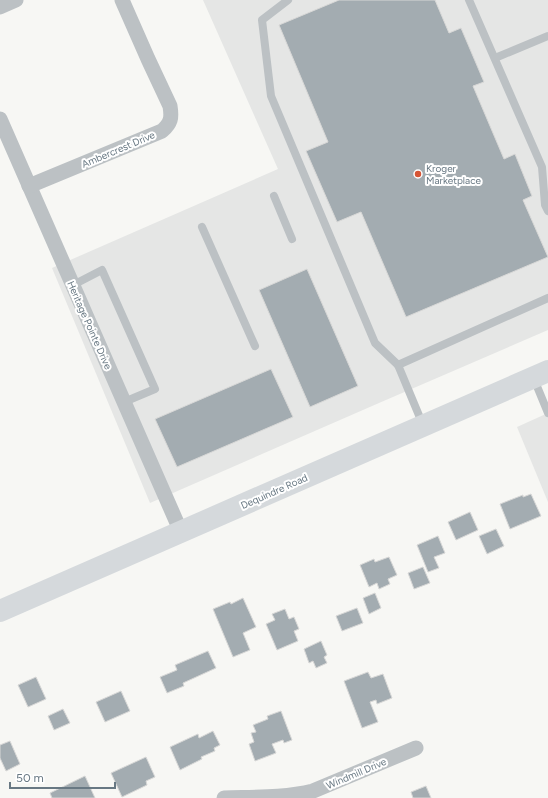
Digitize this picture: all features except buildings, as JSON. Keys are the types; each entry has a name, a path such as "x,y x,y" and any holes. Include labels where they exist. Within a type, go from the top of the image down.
{"main road":[{"name":"Dequindre Road","path":"0,610 541,375"}],"street":[{"path":"0,7 16,0"},
{"name":"Ambercrest Drive","path":"29,186 162,131 170,121 170,106 122,0"},
{"name":"Heritage Pointe Drive","path":"0,119 181,532"},
{"name":"Windmill Drive","path":"224,798 275,798 302,795 416,748"}],"lane":[{"path":"288,0 262,20 271,96 375,343 398,365 424,426"},
{"path":"469,0 545,166 545,205 548,211"},
{"path":"495,58 548,36"},
{"path":"274,196 292,239"},
{"path":"202,227 255,346"},
{"path":"73,285 102,270 155,389 124,402"},
{"path":"398,365 548,298"},
{"path":"541,375 548,413"}],"shaded area":[{"path":"203,0 548,0 548,330 150,503 52,268 278,169"},
{"path":"548,413 548,502 517,427"}],"place":[{"name":"Kroger Marketplace","path":"418,174"}]}
